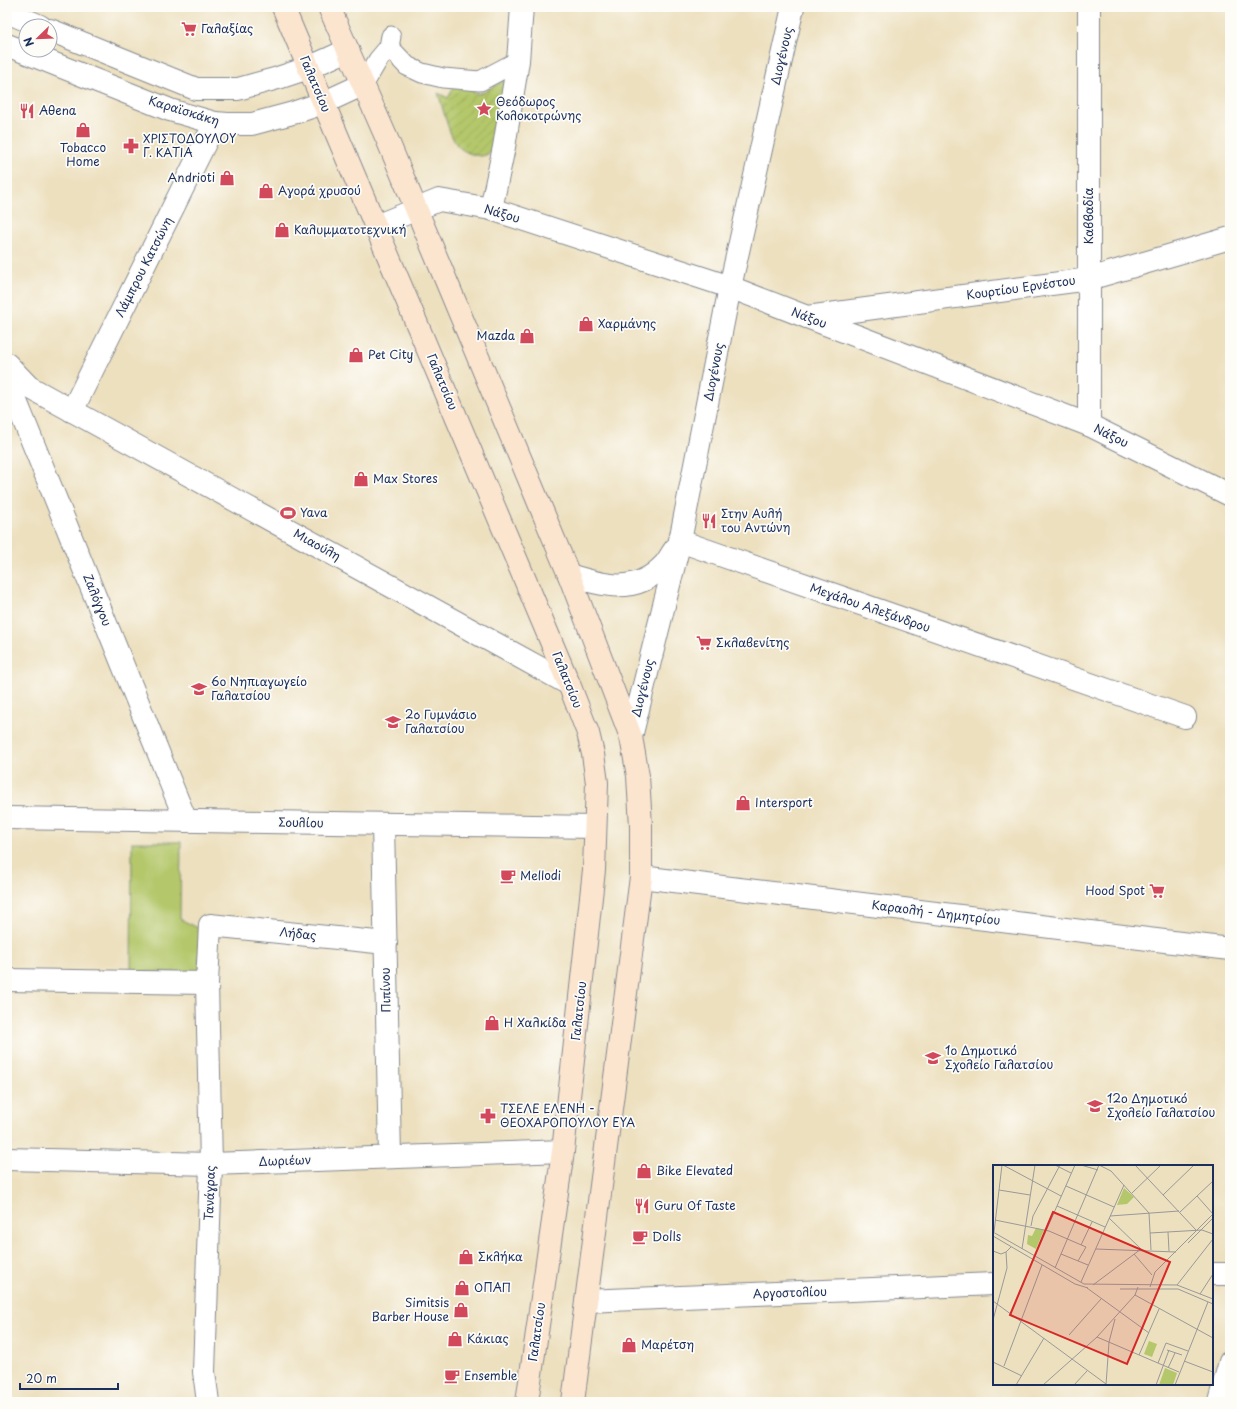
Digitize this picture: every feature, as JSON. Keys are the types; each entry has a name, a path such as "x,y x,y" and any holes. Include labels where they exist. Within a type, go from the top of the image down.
{"main road":[{"name":"Γαλατσίου","path":"283,7 569,684 594,754 597,783 594,870 563,1151 528,1402"},
{"path":"329,7 364,84 569,575 631,737 638,776 642,876 573,1402"}],"street":[{"path":"492,209 518,61 522,7"},
{"name":"Διογένους","path":"631,737 680,541 730,287 793,7"},
{"name":"Καββαδία","path":"1089,7 1089,425"},
{"path":"7,12 21,18"},
{"name":"Καραϊσκάκη","path":"58,33 196,89 238,89 308,68 348,50"},
{"name":"Καραϊσκάκη","path":"7,45 170,110 216,123 252,124 323,103 364,84"},
{"name":"Λάμπρου Κατσώνη","path":"72,410 216,123"},
{"name":"Νάξου","path":"376,226 439,200 492,209 730,287 1089,425 1230,495"},
{"name":"Κουρτίου Ερνέστου","path":"807,317 1089,279 1230,238"},
{"name":"Μιαούλη","path":"7,364 29,387 569,684"},
{"name":"Ζαλόγγου","path":"7,379 186,821"},
{"path":"569,575 612,586 629,586 650,577 665,564 680,541"},
{"name":"Μεγάλου Αλεξάνδρου","path":"680,541 1185,717"},
{"name":"Σουλίου","path":"7,818 595,827"},
{"name":"Πιπίνου","path":"383,824 390,1157"},
{"name":"Καραολή - Δημητρίου","path":"642,876 1230,949"},
{"name":"Λήδας","path":"210,925 386,943"},
{"name":"Τανάγρας","path":"208,1402 204,1372 211,1164 208,983 210,925"},
{"path":"7,980 208,983"},
{"name":"Δωριέων","path":"7,1159 211,1164 563,1151"},
{"path":"1213,1274 1230,1274"},
{"name":"Αργοστολίου","path":"586,1301 993,1284"},
{"path":"1219,1402 1230,1362"}],"lane":[{"path":"364,84 390,41 407,66 422,73 443,78 480,81 518,61"}],"green space":[{"path":"508,78 496,150 489,154 479,156 461,149 451,134 438,93 448,98 455,85 467,87 477,94 482,93"},
{"path":"132,842 181,842 180,919 200,929 199,973 131,971"}],"place":[{"name":"Γαλαξίας","path":"189,29"},
{"name":"Θεόδωρος Κολοκοτρώνης","path":"484,109"},
{"name":"Αθena","path":"27,111"},
{"name":"Tobacco Home","path":"83,130"},
{"name":"ΧΡΙΣΤΟΔΟΥΛΟΥ Γ. ΚΑΤΙΑ","path":"131,146"},
{"name":"Andrioti","path":"227,178"},
{"name":"Αγορά χρυσού","path":"266,191"},
{"name":"Καλυμματοτεχνική","path":"282,230"},
{"name":"Χαρμάνης","path":"586,324"},
{"name":"Mazda","path":"527,336"},
{"name":"Pet City","path":"356,355"},
{"name":"Max Stores","path":"361,479"},
{"name":"Yava","path":"288,513"},
{"name":"Στην Αυλή του Αντώνη","path":"709,521"},
{"name":"Σκλαβενίτης","path":"704,643"},
{"name":"6ο Νηπιαγωγείο Γαλατσίου","path":"199,689"},
{"name":"2ο Γυμνάσιο Γαλατσίου","path":"393,722"},
{"name":"Intersport","path":"743,803"},
{"name":"Mellodi","path":"508,876"},
{"name":"Hood Spot","path":"1157,891"},
{"name":"Η Χαλκίδα","path":"492,1023"},
{"name":"1ο Δημοτικό Σχολείο Γαλατσίου","path":"933,1058"},
{"name":"12ο Δημοτικό Σχολείο Γαλατσίου","path":"1095,1106"},
{"name":"ΤΣΕΛΕ ΕΛΕΝΗ - ΘΕΟΧΑΡΟΠΟΥΛΟΥ ΕΥΑ","path":"488,1116"},
{"name":"Bike Elevated","path":"644,1171"},
{"name":"Guru Of Taste","path":"642,1206"},
{"name":"Dolls","path":"640,1237"},
{"name":"Σκλήκα","path":"466,1257"},
{"name":"ΟΠΑΠ","path":"462,1288"},
{"name":"Simitsis Barber House","path":"461,1310"},
{"name":"Κάκιας","path":"455,1339"},
{"name":"Μαρέτση","path":"629,1345"},
{"name":"Ensemble","path":"452,1376"}]}
